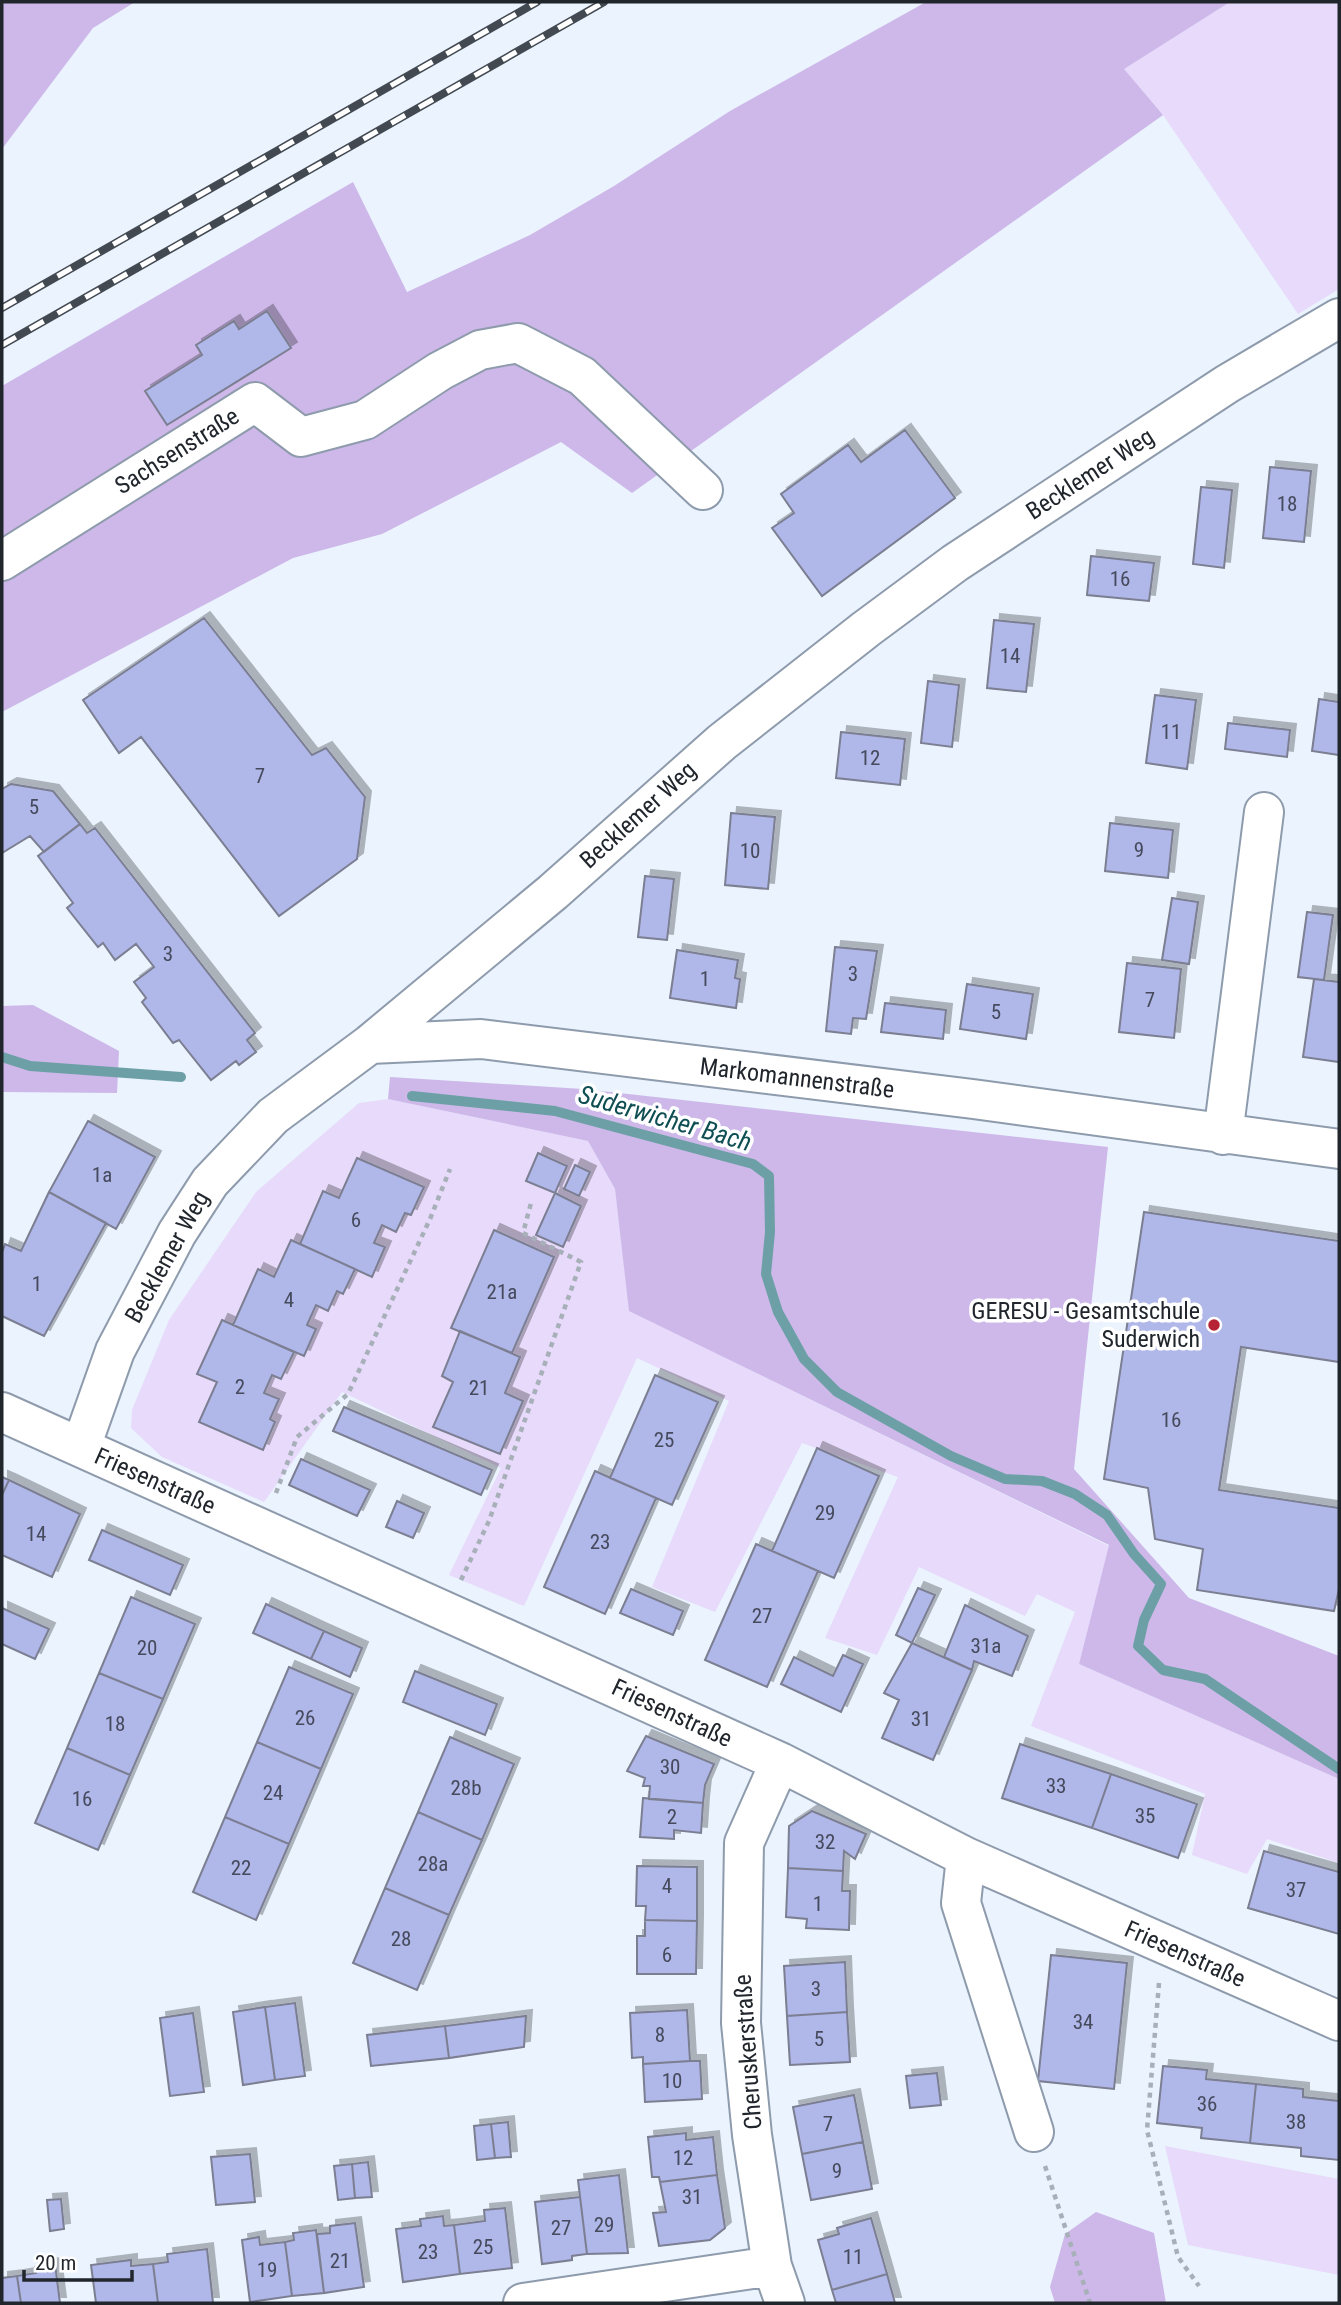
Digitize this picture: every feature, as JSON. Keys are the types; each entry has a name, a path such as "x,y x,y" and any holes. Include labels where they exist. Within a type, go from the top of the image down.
{"street":[{"name":"Becklemer Weg","path":"81,1447 116,1351 177,1234 210,1182 273,1116 370,1044 553,892 722,742 877,621 955,563 1215,392 1339,318"},
{"name":"Sachsenstraße","path":"2,561 255,402 301,437 365,420 440,371 480,350 518,343 583,376 703,489"},
{"path":"1223,1135 1264,812"},
{"name":"Markomannenstraße","path":"370,1044 481,1039 973,1099 1339,1149"},
{"name":"Friesenstraße","path":"2,1412 780,1762 966,1857 1339,2021"},
{"name":"Cheruskerstraße","path":"780,1762 744,1843 741,2009 752,2135 772,2266 785,2303"},
{"path":"966,1857 961,1903 1034,2132"},
{"path":"523,2303 772,2266"}],"path":[{"path":"262,1529 297,1437 348,1394 430,1219 450,1169"},
{"path":"447,1611 489,1521 581,1262 523,1234 531,1203"},
{"path":"1162,1943 1147,2130 1178,2257 1199,2286"},
{"path":"1034,2132 1090,2303"}],"shaded area":[{"path":"2,2 135,2 93,28 2,149"},
{"path":"926,2 1230,2 1124,69 1163,115 632,493 561,442 382,534 293,558 2,712 2,386 353,182 407,292 530,235 614,186 730,111"},
{"path":"1230,2 1339,2 1339,289 1298,314 1163,115 1123,69"},
{"path":"33,1005 119,1051 117,1093 2,1092 2,1006"},
{"path":"390,1077 583,1089 1108,1147 1074,1469 1189,1598 1339,1656 1339,1779 1079,1664 1109,1545 629,1311 615,1189 588,1141 388,1099"},
{"path":"389,1099 588,1141 615,1189 630,1311 1109,1546 1079,1664 1339,1779 1339,1863 1267,1839 1247,1874 1192,1855 1205,1794 1031,1726 1075,1612 1037,1594 1025,1616 919,1567 877,1655 825,1638 898,1477 802,1443 715,1612 652,1587 729,1401 637,1358 524,1606 449,1575 501,1468 342,1392 264,1502 162,1457 131,1428 132,1410 169,1320 256,1192 359,1103"},
{"path":"1165,2146 1339,2179 1339,2275 1188,2245"},
{"path":"1096,2212 1154,2233 1166,2303 1055,2303 1050,2287 1065,2234"}],"building":[{"path":"267,311 291,348 167,425 145,391 202,355 196,345 234,321 239,329"},
{"path":"905,430 955,498 822,596 772,528 794,513 781,494 848,445 861,462"},
{"path":"1270,467 1311,471 1304,542 1263,538"},
{"path":"1201,487 1232,490 1224,568 1193,564"},
{"path":"1091,556 1154,563 1149,601 1087,595"},
{"path":"204,618 312,755 326,748 365,797 357,859 279,916 141,737 119,753 83,700"},
{"path":"994,620 1034,624 1026,692 987,688"},
{"path":"928,681 959,685 952,747 921,743"},
{"path":"1155,695 1196,700 1187,769 1146,763"},
{"path":"1319,699 1339,702 1339,755 1312,751"},
{"path":"1228,723 1290,730 1287,757 1225,749"},
{"path":"841,732 905,739 900,785 836,778"},
{"path":"11,784 53,791 80,824 44,852 30,836 2,853 2,789"},
{"path":"731,813 775,817 768,889 725,885"},
{"path":"1110,823 1173,830 1168,878 1105,871"},
{"path":"80,824 87,833 95,828 255,1033 247,1040 256,1052 239,1065 236,1061 211,1080 179,1040 173,1043 142,1002 146,998 134,982 154,967 136,944 115,960 103,943 98,947 67,908 73,903 38,856"},
{"path":"645,876 674,879 667,940 638,937"},
{"path":"1172,898 1198,902 1189,964 1162,960"},
{"path":"1307,912 1333,915 1324,980 1298,977"},
{"path":"835,947 877,951 866,1019 853,1018 851,1034 826,1031"},
{"path":"677,950 738,960 735,978 740,979 736,1008 670,998"},
{"path":"1127,963 1181,969 1174,1038 1119,1032"},
{"path":"1314,979 1339,982 1339,1062 1303,1057"},
{"path":"967,984 1033,994 1026,1039 960,1029"},
{"path":"885,1003 946,1010 943,1039 881,1032"},
{"path":"88,1121 155,1157 116,1229 49,1192"},
{"path":"538,1153 567,1166 555,1193 526,1181"},
{"path":"357,1158 424,1187 411,1215 405,1213 396,1232 382,1225 374,1243 385,1247 372,1277 300,1244 323,1191 339,1198"},
{"path":"575,1165 590,1172 579,1196 564,1189"},
{"path":"49,1192 106,1223 44,1336 2,1316 2,1253 5,1244 21,1251"},
{"path":"555,1193 581,1206 563,1247 536,1235"},
{"path":"1144,1212 1339,1241 1339,1362 1241,1347 1219,1490 1339,1508 1339,1589 1334,1611 1197,1590 1203,1549 1155,1539 1148,1488 1104,1479"},
{"path":"494,1230 554,1257 512,1353 451,1328"},
{"path":"291,1240 355,1269 343,1294 337,1291 328,1311 316,1305 307,1325 316,1329 304,1356 233,1325 258,1269 274,1277"},
{"path":"222,1320 294,1352 281,1379 272,1375 264,1393 279,1399 270,1419 275,1422 263,1450 199,1422 217,1382 197,1374"},
{"path":"460,1331 520,1357 505,1393 523,1401 500,1454 433,1427 453,1382 442,1376"},
{"path":"655,1375 718,1402 672,1505 610,1478"},
{"path":"344,1407 492,1470 481,1495 333,1431"},
{"path":"817,1448 879,1476 834,1578 772,1551"},
{"path":"301,1459 370,1490 357,1516 289,1485"},
{"path":"595,1471 656,1498 605,1614 544,1587"},
{"path":"2,1477 9,1480 2,1495"},
{"path":"9,1480 80,1514 52,1577 2,1555 2,1495"},
{"path":"397,1501 424,1513 413,1538 386,1527"},
{"path":"102,1530 183,1565 170,1595 89,1560"},
{"path":"756,1544 818,1571 767,1687 705,1660"},
{"path":"918,1588 935,1595 912,1643 896,1635"},
{"path":"631,1589 683,1611 673,1635 620,1613"},
{"path":"131,1597 195,1624 163,1699 99,1673"},
{"path":"266,1604 324,1631 311,1659 253,1633"},
{"path":"965,1605 1028,1636 1012,1676 974,1661 972,1670 944,1657"},
{"path":"2,1608 49,1629 35,1659 2,1644"},
{"path":"324,1631 362,1648 350,1677 311,1659"},
{"path":"912,1643 972,1670 933,1760 882,1738 899,1700 884,1693"},
{"path":"843,1655 863,1664 841,1712 781,1684 794,1657 833,1676"},
{"path":"289,1667 353,1694 321,1769 257,1742"},
{"path":"415,1671 497,1704 485,1735 403,1702"},
{"path":"99,1673 163,1699 130,1775 67,1748"},
{"path":"646,1736 714,1764 705,1785 703,1803 649,1799 650,1786 643,1786 645,1778 627,1771"},
{"path":"450,1737 514,1764 482,1840 418,1812"},
{"path":"257,1742 321,1769 289,1844 225,1817"},
{"path":"1020,1744 1111,1774 1092,1828 1002,1798"},
{"path":"67,1748 130,1775 98,1850 35,1823"},
{"path":"1111,1774 1197,1804 1178,1858 1092,1828"},
{"path":"643,1798 703,1803 701,1833 674,1830 674,1839 640,1837"},
{"path":"812,1811 866,1834 855,1859 844,1851 843,1871 788,1868 789,1826"},
{"path":"418,1812 482,1840 449,1915 385,1888"},
{"path":"225,1817 289,1844 256,1920 193,1892"},
{"path":"1264,1851 1339,1872 1339,1934 1248,1908"},
{"path":"637,1866 697,1867 697,1921 645,1920 646,1906 636,1906"},
{"path":"788,1868 843,1871 842,1891 850,1891 849,1930 806,1928 807,1919 786,1917"},
{"path":"385,1888 449,1915 417,1990 353,1963"},
{"path":"645,1920 697,1921 696,1974 637,1974 637,1936 645,1936"},
{"path":"1051,1955 1127,1963 1114,2089 1038,2081"},
{"path":"845,1962 847,2012 787,2016 784,1966"},
{"path":"295,2003 305,2076 275,2080 265,2007"},
{"path":"265,2007 275,2080 243,2085 233,2012"},
{"path":"687,2010 690,2061 643,2064 643,2057 632,2058 630,2013"},
{"path":"847,2012 850,2062 790,2065 787,2016"},
{"path":"193,2013 204,2092 170,2096 160,2018"},
{"path":"526,2016 524,2047 449,2058 445,2026"},
{"path":"445,2026 449,2058 371,2066 367,2035"},
{"path":"700,2061 702,2099 645,2102 643,2064"},
{"path":"1163,2066 1207,2070 1206,2079 1256,2084 1250,2143 1201,2138 1202,2128 1157,2123"},
{"path":"937,2073 941,2105 910,2108 906,2076"},
{"path":"1256,2084 1303,2089 1303,2097 1339,2101 1339,2160 1301,2156 1301,2148 1250,2143"},
{"path":"854,2095 863,2142 802,2154 793,2107"},
{"path":"508,2122 511,2157 495,2158 491,2124"},
{"path":"491,2124 495,2158 477,2160 474,2126"},
{"path":"686,2133 686,2140 713,2137 717,2175 660,2182 659,2177 652,2177 648,2137"},
{"path":"863,2142 872,2189 811,2200 802,2154"},
{"path":"250,2154 255,2202 216,2205 211,2157"},
{"path":"368,2162 372,2197 355,2198 352,2164"},
{"path":"352,2164 355,2198 338,2200 334,2166"},
{"path":"619,2175 628,2253 587,2254 578,2180"},
{"path":"717,2175 725,2228 710,2240 659,2246 653,2213 666,2212 660,2182"},
{"path":"580,2197 587,2254 572,2256 572,2260 542,2264 535,2202"},
{"path":"61,2199 64,2229 50,2231 47,2200"},
{"path":"505,2208 512,2268 460,2274 454,2225 485,2221 484,2210"},
{"path":"443,2216 444,2226 454,2225 460,2274 403,2282 396,2229 421,2226 420,2219"},
{"path":"871,2218 887,2274 832,2290 818,2240 839,2234 837,2228"},
{"path":"355,2223 364,2287 324,2293 317,2234 330,2233 330,2226"},
{"path":"316,2230 324,2293 292,2296 285,2242 294,2240 293,2233"},
{"path":"259,2237 260,2245 285,2242 292,2296 250,2302 242,2240"},
{"path":"207,2249 213,2303 158,2303 153,2264 168,2262 167,2254"},
{"path":"131,2260 131,2266 153,2264 158,2303 96,2303 91,2265"},
{"path":"55,2264 60,2303 21,2303 17,2276 36,2273 35,2267"},
{"path":"887,2274 895,2303 836,2303 832,2290"},
{"path":"17,2276 21,2303 2,2303 2,2278"}],"waterway":[{"name":"Suderwicher Bach","path":"2,1057 30,1066 181,1077"},
{"name":"Suderwicher Bach","path":"412,1096 555,1111 753,1164 769,1176 770,1232 766,1274 778,1312 804,1359 837,1392 951,1456 1005,1479 1042,1481 1075,1494 1107,1515 1134,1554 1161,1584 1144,1620 1138,1646 1163,1670 1205,1679 1339,1769"}],"railway":[{"path":"2,308 537,2"},
{"path":"2,345 604,2"}],"place":[{"name":"GERESU - Gesamtschule Suderwich","path":"1214,1325"}]}
